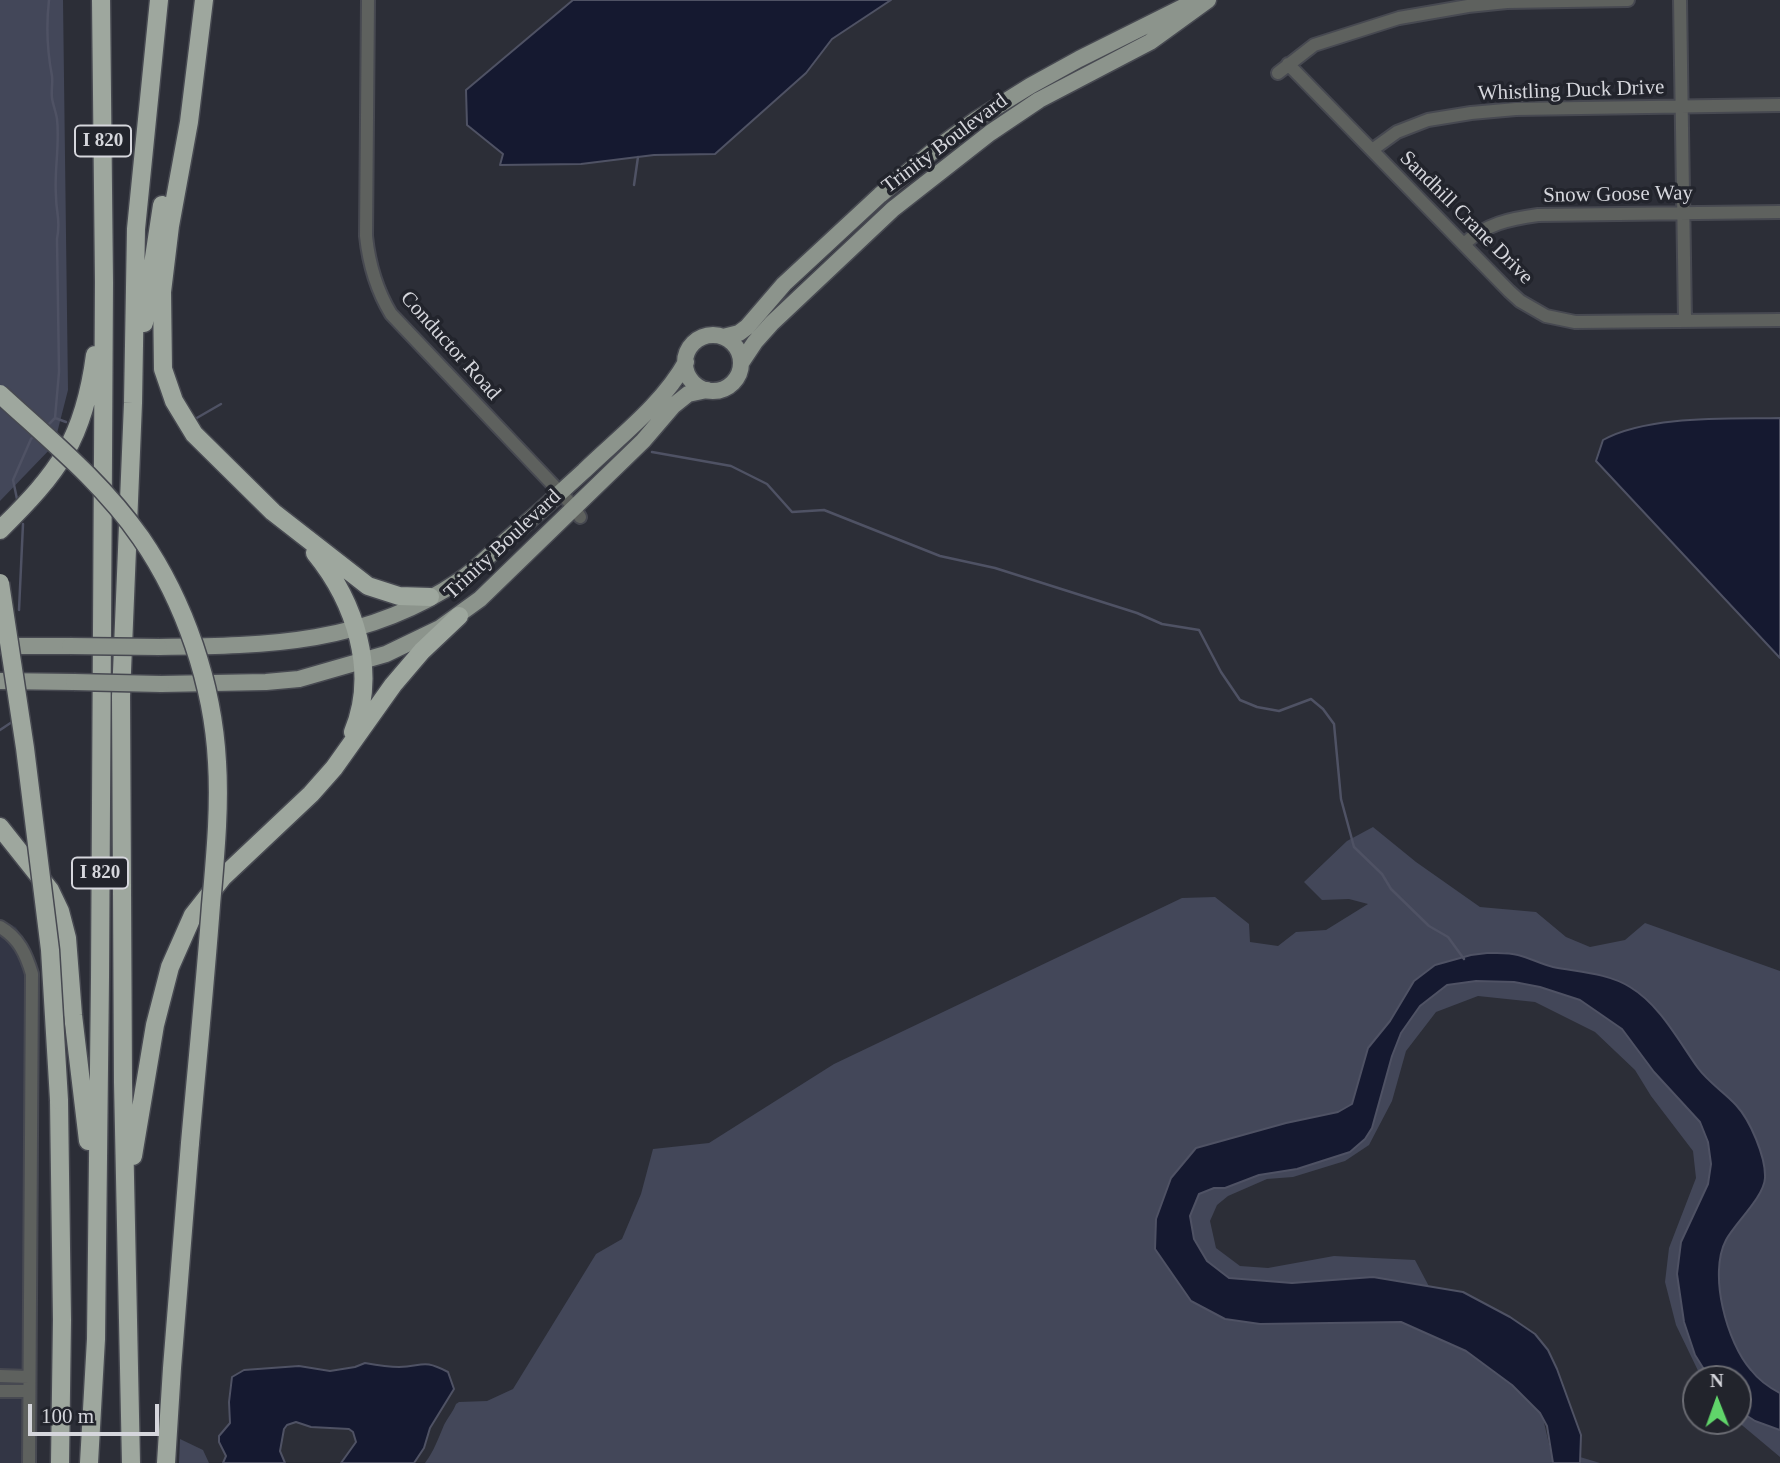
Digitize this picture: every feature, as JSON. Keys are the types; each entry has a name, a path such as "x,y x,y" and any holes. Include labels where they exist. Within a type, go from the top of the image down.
{"highway":[{"name":"I 820","path":"89,1463 96,1339 104,282 101,0"},
{"name":"I 820","path":"131,1463 127,1341 121,696 133,402 136,229 159,0"},
{"path":"204,0 189,122 170,226 162,292 163,369 174,401 194,433 274,512 368,586 399,596 430,597"},
{"path":"133,402 158,226 175,144 193,82"},
{"path":"0,530 50,478 73,441 92,376 104,282"},
{"path":"0,394 88,473 135,531 167,582 185,622 201,672 213,724 218,763 217,813 166,1463"},
{"path":"295,529 326,567 349,610 363,662 363,696 356,725 334,768"},
{"path":"0,583 25,747 50,950 59,1100 62,1320 60,1463"},
{"path":"126,1201 155,1024 170,967 187,926 223,877 311,794 334,768 414,659 459,616"},
{"path":"0,827 50,890 60,911 67,938 73,1015 96,1201"}],"main road":[{"name":"Trinity Boulevard","path":"0,646 246,646 303,641 356,629 408,610 461,579 560,494 664,393 686,362 688,350 696,341 708,336 723,337 739,333 747,327 784,284 880,195 933,151 1030,86 1198,0"},
{"name":"Trinity Boulevard","path":"0,681 162,684 289,680 363,662 397,649 459,616 577,512 673,406 688,394 719,390 730,385 755,342 772,323 933,175 1039,100 1150,42 1208,0"},
{"path":"723,337 736,347 741,363"},
{"path":"686,362 691,380 707,390"}],"street":[{"name":"Conductor Road","path":"368,0 366,236 368,259 379,295 391,314 577,512"},
{"path":"1434,5 1628,0"},
{"path":"1680,0 1685,321"},
{"name":"Sandhill Crane Drive","path":"1434,5 1314,44 1283,69 1372,150 1515,296 1546,316 1558,320 1591,323 1780,320"},
{"name":"Whistling Duck Drive","path":"1372,150 1397,132 1428,120 1471,113 1516,109 1780,105"},
{"name":"Snow Goose Way","path":"1464,244 1488,227 1538,215 1780,212"},
{"path":"0,927 19,942 28,959 32,992 29,1111 29,1463"},
{"path":"0,1376 29,1377"},
{"path":"0,1391 29,1391"}],"shaded area":[{"path":"0,0 63,0 68,390 54,445 0,501"},
{"path":"573,0 891,0 832,39 806,73 715,154 654,155 581,164 500,165 503,154 467,125 466,90"},
{"path":"1780,418 1780,658 1596,461 1603,440 1642,426 1689,420"},
{"path":"1373,827 1416,862 1480,907 1536,912 1566,937 1590,947 1625,940 1645,923 1780,971 1780,1457 1752,1434 1752,1365 1695,1365 1676,1325 1665,1282 1669,1248 1696,1178 1693,1151 1651,1096 1635,1070 1595,1032 1535,1002 1478,996 1436,1012 1406,1051 1392,1101 1369,1145 1345,1161 1293,1177 1267,1179 1228,1196 1217,1205 1210,1221 1216,1248 1240,1266 1268,1268 1334,1256 1415,1260 1442,1311 1538,1397 1550,1448 1600,1463 425,1463 456,1404 487,1401 513,1389 596,1254 622,1239 641,1194 653,1149 709,1143 834,1064 1182,898 1215,897 1249,924 1250,942 1278,946 1296,932 1326,930 1368,904 1349,899 1322,900 1304,882 1347,841"},
{"path":"0,920 16,927 31,951 40,988 36,1463 0,1463"},
{"path":"1514,954 1553,967 1603,976 1630,987 1659,1013 1702,1073 1736,1105 1747,1120 1760,1150 1765,1178 1755,1201 1726,1240 1719,1271 1728,1326 1734,1343 1747,1365 1701,1365 1684,1322 1677,1274 1681,1242 1708,1184 1711,1164 1708,1142 1700,1122 1654,1072 1622,1029 1580,1000 1540,987 1514,982 1476,981 1447,985 1420,1006 1401,1033 1372,1128 1365,1139 1350,1152 1297,1169 1259,1175 1225,1188 1214,1188 1199,1194 1190,1216 1194,1239 1207,1261 1229,1278 1292,1283 1373,1277 1463,1292 1510,1317 1535,1334 1548,1350 1581,1435 1580,1463 1553,1463 1547,1426 1540,1413 1512,1385 1466,1351 1401,1322 1260,1324 1225,1319 1191,1301 1155,1249 1156,1219 1171,1178 1196,1148 1286,1123 1338,1112 1352,1104 1368,1048 1390,1021 1414,981 1435,965 1471,955"},
{"path":"365,1363 395,1367 428,1364 448,1372 454,1389 430,1428 424,1448 414,1463 341,1463 356,1442 353,1432 349,1429 311,1427 296,1422 284,1429 280,1451 285,1463 223,1463 226,1456 219,1436 230,1423 232,1377 244,1370 299,1366 330,1371"},
{"path":"1752,1371 1780,1393 1780,1430 1752,1419"},
{"path":"180,1439 203,1450 209,1463 179,1463"}],"waterway":[{"path":"46,427 55,418 59,372 56,202 58,129 52,98 48,47 49,0"},
{"path":"634,185 638,157"},
{"path":"195,419 221,404"},
{"path":"55,418 66,422"},
{"path":"17,499 13,480 35,435"},
{"path":"652,452 731,466 767,484 792,512 824,510 940,556 995,568 1137,613 1162,624 1199,630 1221,672 1240,700 1257,707 1279,711 1311,699 1334,724 1341,799 1354,847 1429,926 1448,937 1464,959"},
{"path":"19,610 23,524"},
{"path":"0,730 12,722 13,718"}]}
